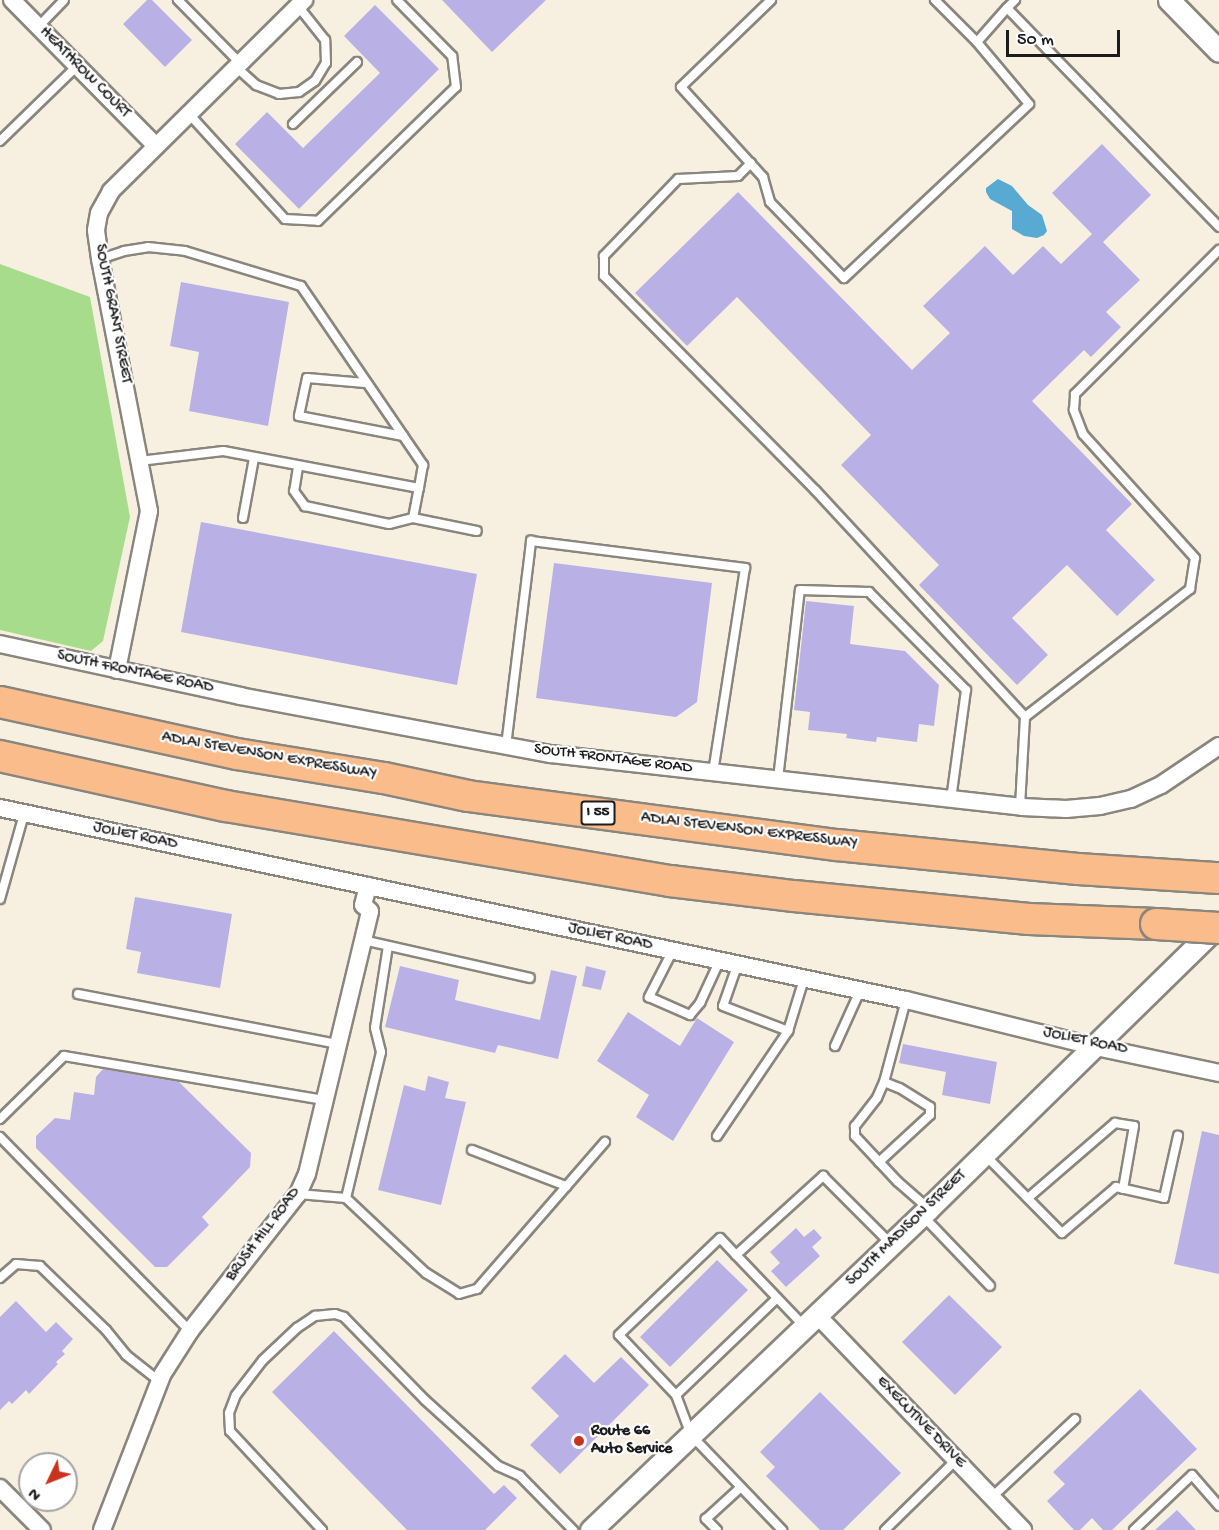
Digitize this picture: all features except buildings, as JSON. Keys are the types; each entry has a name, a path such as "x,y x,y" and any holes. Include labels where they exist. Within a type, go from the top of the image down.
{"highway":[{"name":"ADLAI STEVENSON EXPRESSWAY","path":"0,702 237,754 384,778 468,796 837,845 1078,869 1211,878"},
{"path":"0,756 226,806 670,881 1007,917 1219,926"}],"street":[{"name":"HEATHROW COURT","path":"12,0 156,146"},
{"path":"1169,0 1219,51"},
{"name":"SOUTH GRANT STREET","path":"117,670 149,511 100,259 96,231 99,213 111,191 301,3"},
{"name":"SOUTH FRONTAGE ROAD","path":"0,644 117,670 551,754 1020,807 1066,809 1100,806 1131,799 1161,785 1219,746"},
{"name":"JOLIET ROAD","path":"0,808 906,1000 1092,1046 1219,1073"},
{"name":"BRUSH HILL ROAD","path":"102,1530 159,1382 190,1331 298,1194 307,1174 370,911 363,905 368,886"},
{"name":"SOUTH MADISON STREET","path":"591,1530 925,1212 1092,1046 1219,926"},
{"name":"EXECUTIVE DRIVE","path":"811,1321 956,1460 1023,1530"},
{"path":"0,1488 42,1530"}],"lane":[{"path":"38,27 64,0"},
{"path":"178,0 256,85 279,94 299,92 315,81 326,63 325,40 301,3"},
{"path":"189,114 285,219 318,221 456,87 452,56 397,0"},
{"path":"771,0 681,87 763,177 770,202 844,278 1029,104 977,42 935,0"},
{"path":"977,42 1015,0"},
{"path":"1007,8 1219,227"},
{"path":"293,124 357,62"},
{"path":"0,141 78,66"},
{"path":"315,81 326,93"},
{"path":"751,163 738,176 678,179 604,256 604,276 816,491 1025,717 1020,807"},
{"path":"100,259 124,251 148,247 185,250 301,286 423,465 413,518"},
{"path":"1025,717 1190,590 1195,558 1083,434 1074,410 1075,394 1219,250"},
{"path":"365,383 307,378 299,416 403,436"},
{"path":"140,461 223,451 298,467 419,488"},
{"path":"243,518 255,458"},
{"path":"298,467 294,491 305,506 389,524 413,518 477,531"},
{"path":"506,746 531,541 745,568 713,772"},
{"path":"778,779 800,590 869,591 966,690 951,799"},
{"path":"0,899 2,882 24,814"},
{"path":"363,940 531,978"},
{"path":"346,1198 381,1052 375,1028 387,945"},
{"path":"672,952 649,997 690,1016 700,1003 719,962"},
{"path":"737,966 723,1006 788,1031"},
{"path":"717,1136 788,1031 804,980"},
{"path":"834,1046 860,991"},
{"path":"78,994 338,1044"},
{"path":"906,1000 884,1082 877,1098 855,1126 855,1136 990,1287"},
{"path":"0,1119 64,1056 325,1100"},
{"path":"879,1162 930,1115 930,1107 899,1088 884,1082"},
{"path":"1028,1198 1115,1123 1134,1126 1123,1189"},
{"path":"984,1153 1062,1233 1116,1187 1164,1198 1178,1136"},
{"path":"0,1137 190,1331"},
{"path":"298,1194 346,1198 426,1273 459,1294 477,1289 605,1142"},
{"path":"472,1150 566,1186"},
{"path":"736,1255 823,1176 891,1244"},
{"path":"782,1530 691,1435 676,1395 619,1335 720,1238 777,1298 811,1321"},
{"path":"0,1278 16,1264 40,1266 106,1330 126,1355 159,1382"},
{"path":"676,1395 777,1298"},
{"path":"322,1530 230,1431 229,1413 236,1395 263,1360 297,1328 315,1316 335,1314 344,1317 425,1400 498,1466 520,1476 573,1530"},
{"path":"992,1497 1075,1419"},
{"path":"885,1530 956,1460"},
{"path":"1134,1530 1192,1475 1219,1506"},
{"path":"717,1530 706,1519 741,1487"}],"green space":[{"path":"0,264 90,297 130,517 103,641 91,651 0,630"}],"water":[{"path":"998,179 1012,186 1028,205 1042,215 1047,231 1044,235 1037,238 1024,236 1012,229 1012,211 990,199 986,192 986,188"}],"place":[{"name":"Route 66 Auto Service","path":"579,1441"}]}
